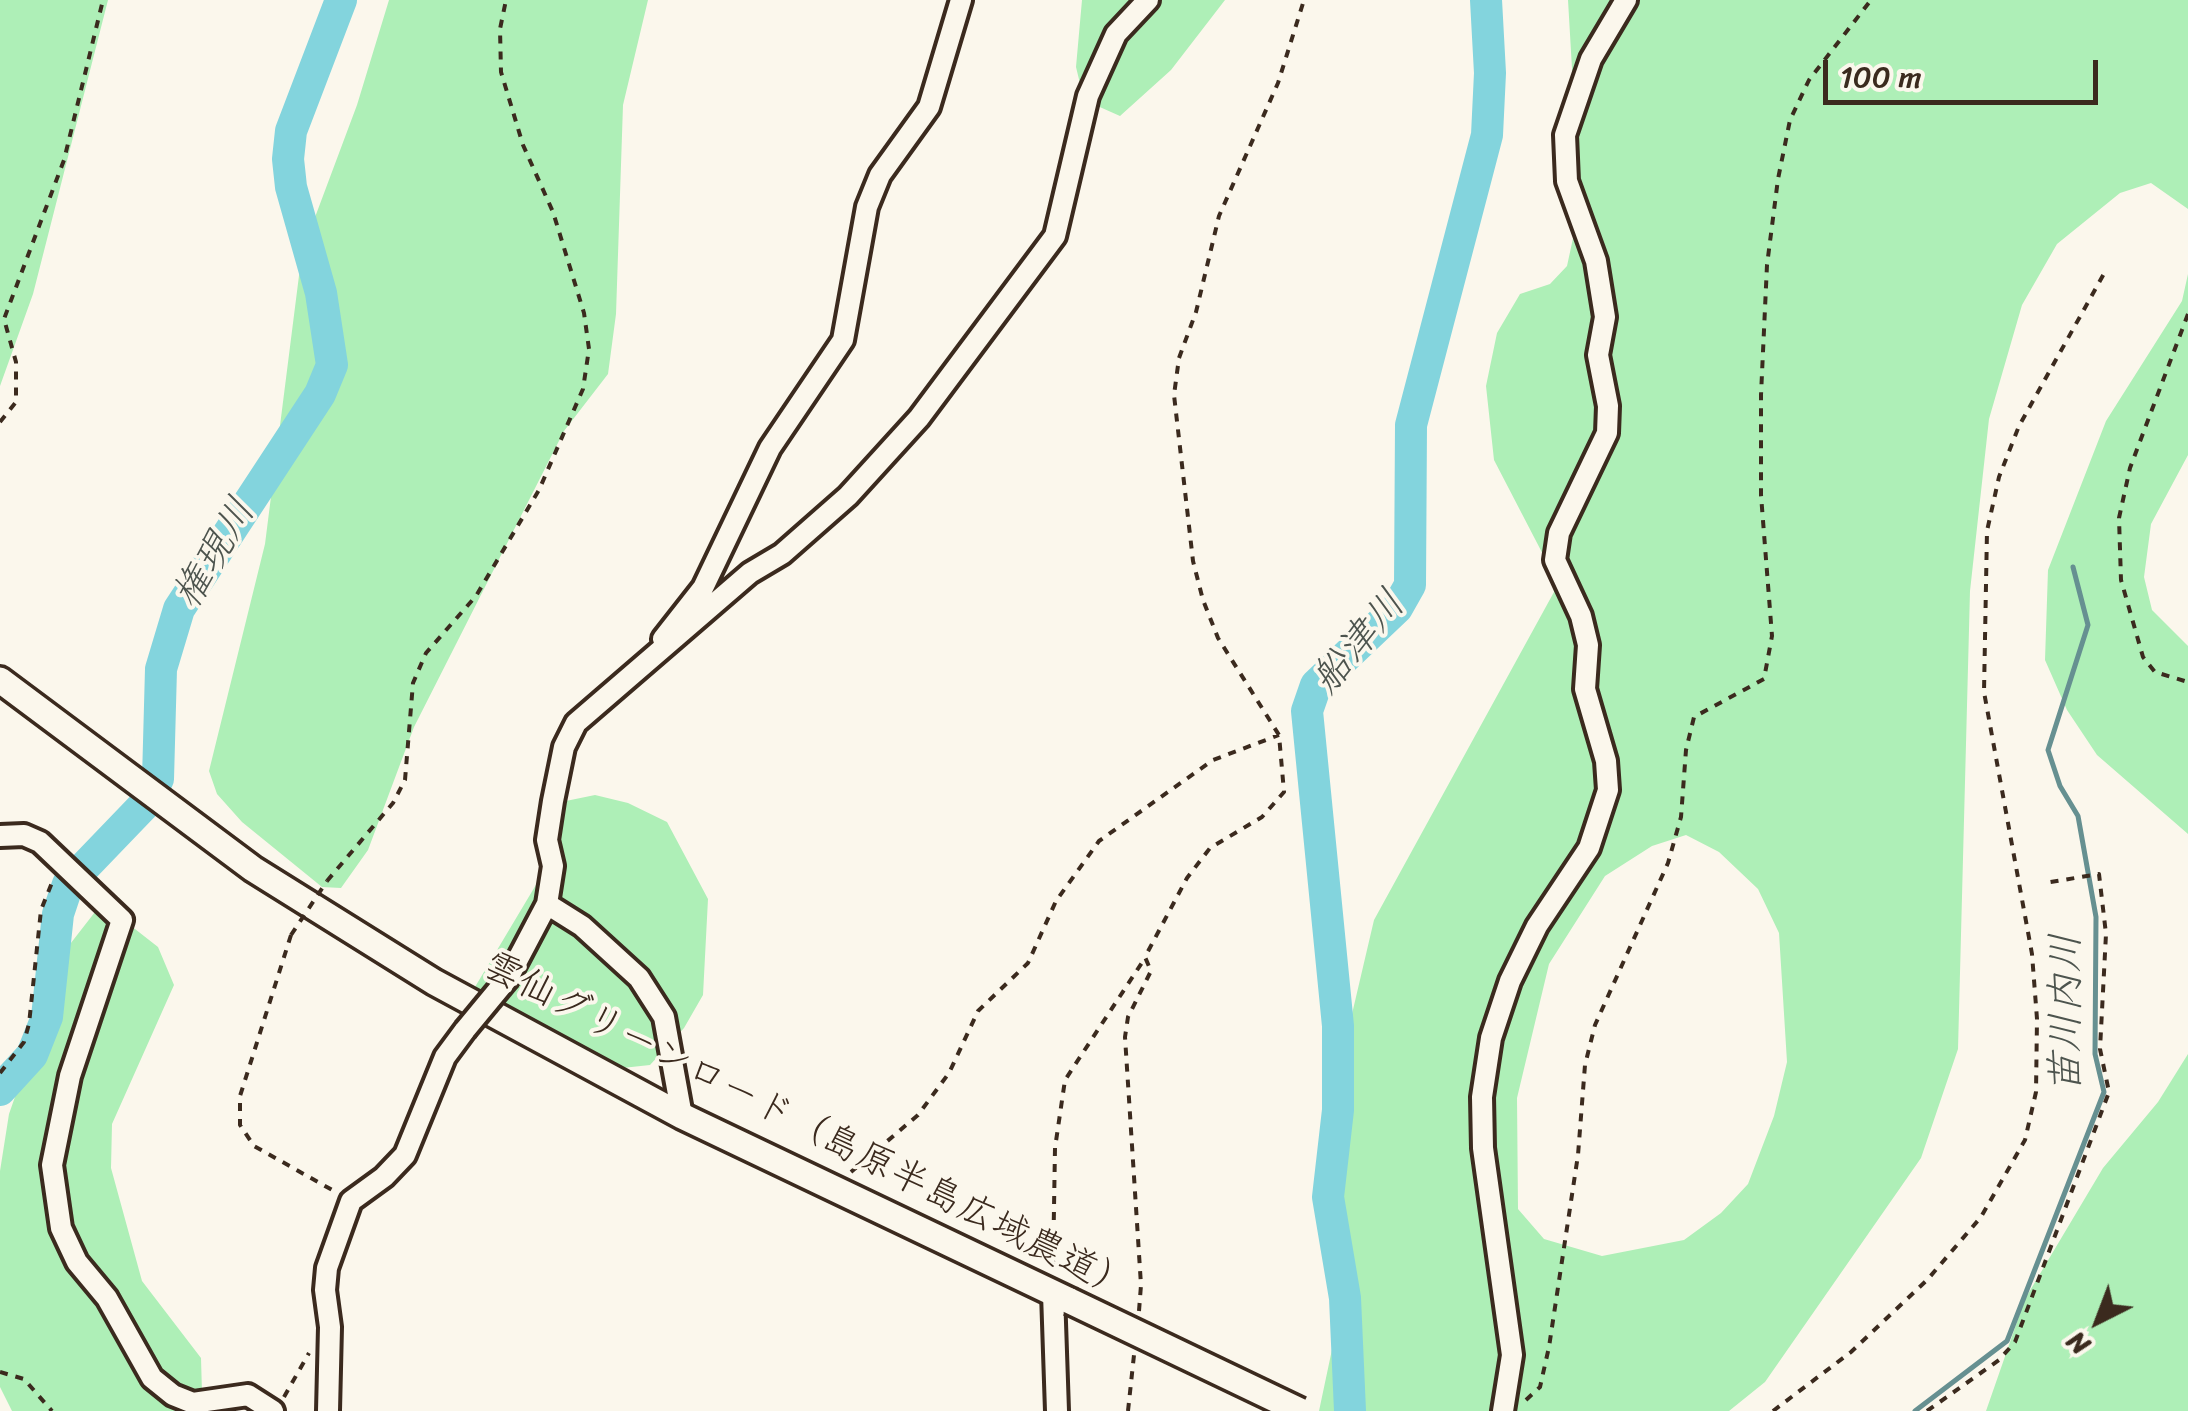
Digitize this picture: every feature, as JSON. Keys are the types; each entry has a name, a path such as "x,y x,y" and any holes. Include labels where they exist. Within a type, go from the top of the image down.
{"street":[{"path":"660,655 661,643 703,588 770,448 842,340 867,207 880,175 930,107 961,0"},
{"path":"328,1411 331,1346 325,1290 327,1268 350,1201 384,1177 405,1155 445,1057 508,978 547,904 553,866 547,840 564,747 576,723 660,655 750,573 782,554 848,496 919,418 1056,236 1088,96 1116,34 1148,0"},
{"path":"1504,1411 1512,1355 1482,1148 1482,1096 1492,1038 1510,981 1537,926 1589,848 1608,790 1606,761 1585,689 1585,630 1555,560 1559,533 1598,456 1608,420 1598,356 1605,317 1596,260 1567,182 1565,135 1591,59 1626,0"},
{"name":"雲仙グリーンロード（島原半島広域農道）","path":"0,680 252,868 434,982 682,1116 1300,1411"},
{"path":"0,836 24,835 40,842 122,920 70,1076 52,1164 61,1228 78,1262 108,1298 152,1378 172,1395 193,1403 248,1395 277,1406"},
{"path":"547,904 582,926 639,978 664,1017 682,1116"},
{"path":"1058,1411 1062,1297"}],"path":[{"path":"0,422 16,402 16,362 4,320 64,160 103,0"},
{"path":"350,1201 254,1146 240,1125 240,1096 278,966 291,935 327,882 393,803 405,780 413,684 426,654 476,596 538,490 583,389 589,348 584,314 553,212 523,145 501,72 500,29 506,0"},
{"path":"1062,1297 1055,1148 1061,1094 1072,1066 1145,958 1187,878 1210,848 1276,806 1284,792 1279,735 1218,638 1202,600 1192,561 1174,395 1179,358 1196,312 1219,216 1278,84 1304,0"},
{"path":"1514,1411 1540,1387 1578,1155 1586,1065 1596,1025 1668,863 1681,817 1686,750 1694,718 1764,678 1772,636 1761,495 1761,395 1767,264 1778,179 1790,120 1808,80 1871,0"},
{"path":"1773,1411 1851,1352 1928,1278 1981,1217 2025,1140 2036,1092 2037,1019 2032,954 1984,692 1987,532 1998,477 2019,426 2106,270"},
{"path":"2188,314 2130,468 2119,518 2121,580 2143,657 2156,672 2188,682"},
{"path":"834,1187 918,1115 949,1073 978,1011 1028,963 1056,901 1100,841 1214,760 1279,735"},
{"path":"0,1073 14,1058 30,1024 42,910 55,875 72,872"},
{"path":"1927,1411 1999,1360 2015,1342 2106,1109 2108,1079 2100,1049 2105,898 2099,874 2044,883"},
{"path":"1137,1324 1142,1285 1124,1036 1128,1017 1151,971 1145,958"},
{"path":"1128,1411 1135,1344"},
{"path":"277,1406 310,1349"},
{"path":"0,1372 24,1379 52,1411"}],"green space":[{"path":"0,0 108,0 33,294 0,386"},
{"path":"389,0 648,0 623,105 616,314 608,374 564,431 414,727 368,850 341,888 322,887 242,822 217,794 209,771 265,544 302,252 357,105"},
{"path":"1082,0 1225,0 1171,70 1120,116 1084,100 1076,67"},
{"path":"1568,0 2188,0 2188,209 2151,183 2120,193 2057,244 2022,305 1989,419 1970,591 1958,1049 1921,1158 1765,1382 1729,1411 1319,1411 1334,1340 1352,1014 1374,920 1554,592 1549,566 1494,460 1486,386 1497,333 1520,294 1550,284 1567,266 1580,206","holes":["1686,835 1719,852 1758,889 1779,933 1787,1062 1774,1116 1748,1184 1721,1213 1684,1240 1602,1256 1544,1239 1518,1209 1517,1098 1549,964 1605,876 1652,846"]},
{"path":"2188,274 2188,455 2151,524 2144,577 2152,610 2188,646 2188,834 2097,755 2067,710 2045,660 2048,570 2106,421 2182,301"},
{"path":"595,795 628,803 667,822 708,899 703,995 684,1028 650,1065 613,1069 482,1010 475,987 546,868 561,802"},
{"path":"112,911 158,947 174,985 112,1124 111,1168 142,1281 201,1358 202,1393 197,1411 12,1411 0,1387 0,1171 9,1114 67,948 95,912"},
{"path":"2188,1054 2188,1411 1986,1411 2025,1299 2103,1168 2158,1102"}],"waterway":[{"name":"権現川","path":"0,1090 32,1055 47,1017 58,914 68,884 143,806 158,779 161,669 179,609 320,394 332,365 321,293 291,187 288,159 291,131 341,0"},
{"name":"船津川","path":"1350,1411 1345,1298 1328,1197 1338,1110 1338,1026 1307,711 1316,685 1397,608 1410,585 1411,425 1487,135 1490,73 1486,0"},
{"name":"苗川内川","path":"1915,1411 2007,1341 2104,1092 2095,1054 2096,917 2078,816 2060,786 2048,750 2088,625 2073,567"}]}
